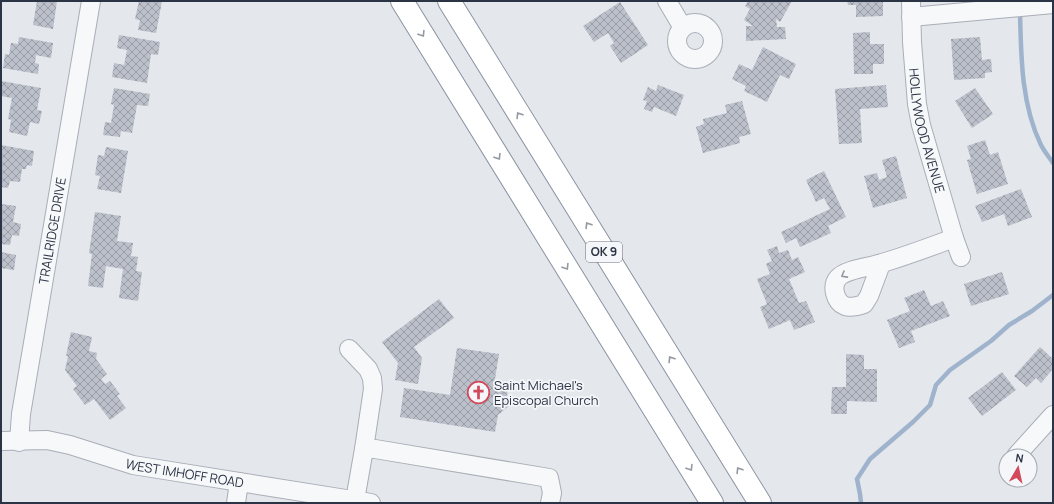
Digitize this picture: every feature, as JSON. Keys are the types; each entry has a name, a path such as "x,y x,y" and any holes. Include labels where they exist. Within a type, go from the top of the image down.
{"highway":[{"path":"402,1 708,501"},
{"name":"OK 9","path":"449,1 760,503"}],"street":[{"name":"TRAILRIDGE DRIVE","path":"19,442 21,414 91,1"},
{"path":"667,1 683,28"},
{"path":"911,9 1014,8 1047,4"},
{"name":"HOLLYWOOD AVENUE","path":"911,9 917,104 954,238 962,257"},
{"path":"881,264 954,238"},
{"path":"349,349 368,369 372,378 373,389 364,449 363,502"},
{"path":"1023,448 1053,415"},
{"name":"WEST IMHOFF ROAD","path":"1,441 19,442 46,440 70,445 133,465 363,502"},
{"path":"364,449 375,449 549,478 552,493 550,503"},
{"path":"236,503 239,482"}],"building":[{"path":"37,1 57,1 53,29 33,25"},
{"path":"139,1 162,1 156,33 138,30 140,20 135,19"},
{"path":"748,1 792,1 780,22 776,19 777,27 785,27 786,39 746,41 746,26 753,26 744,20 750,9 745,6"},
{"path":"847,1 883,1 883,16 856,17 856,5 848,5"},
{"path":"620,2 648,45 621,63 610,46 614,43 608,33 594,42 583,26"},
{"path":"870,32 870,44 884,44 884,64 873,64 873,74 854,74 853,33"},
{"path":"119,35 160,42 158,55 151,54 147,83 112,77 114,63 124,65 127,50 117,48"},
{"path":"19,37 53,43 51,58 36,55 35,63 39,64 38,74 3,68 5,54 9,55 11,43 18,44"},
{"path":"980,37 982,60 991,59 992,72 985,73 985,78 954,80 951,39"},
{"path":"763,47 796,64 789,79 780,75 767,102 744,91 746,86 732,79 739,64 752,70"},
{"path":"1,81 41,88 37,110 42,111 39,124 30,122 27,136 9,132 11,120 8,119 12,98 1,96"},
{"path":"658,85 684,95 676,116 654,107 652,112 644,109 647,101 643,100 648,87 656,91"},
{"path":"886,85 888,107 860,109 862,143 839,144 835,89"},
{"path":"114,88 150,94 148,106 137,105 132,133 121,131 120,137 103,135 105,122 111,123 114,105 111,104"},
{"path":"975,88 993,114 972,128 955,101"},
{"path":"742,101 751,134 739,137 740,143 703,153 696,127 704,124 703,119 727,113 725,105"},
{"path":"985,140 990,155 998,152 1008,184 977,194 967,160 971,159 967,146"},
{"path":"1,145 34,151 32,166 27,165 26,169 22,169 20,182 10,181 8,188 1,187"},
{"path":"106,147 128,151 121,193 97,189 100,176 95,175 98,155 104,156"},
{"path":"896,156 907,198 873,208 864,176 877,173 879,180 887,177 882,160"},
{"path":"824,171 846,217 828,226 831,233 800,247 796,238 786,243 781,232 830,209 824,198 816,202 806,180"},
{"path":"1021,189 1032,217 1008,226 1004,214 982,222 975,206"},
{"path":"1,204 16,206 13,222 21,224 19,236 12,235 10,245 1,244"},
{"path":"95,212 121,216 117,241 133,243 131,256 138,257 136,271 142,272 138,301 119,298 123,269 106,266 103,288 88,286 92,254 89,253"},
{"path":"777,246 779,253 788,250 792,260 798,257 805,272 789,279 799,303 806,301 815,322 794,330 790,320 769,329 760,307 767,304 757,279 770,274 766,264 772,261 767,250"},
{"path":"1,252 16,255 14,270 1,268"},
{"path":"1002,272 1009,294 971,306 964,284"},
{"path":"924,290 931,306 943,301 950,316 911,331 915,342 899,348 887,320 910,311 904,298"},
{"path":"439,299 454,318 414,347 422,358 418,384 395,380 398,363 382,342"},
{"path":"71,332 92,337 89,351 97,353 96,359 107,374 101,379 105,384 110,381 120,394 117,396 126,408 110,420 94,399 85,405 73,389 77,386 65,370"},
{"path":"1040,347 1053,359 1053,369 1041,383 1036,378 1027,387 1014,376"},
{"name":"Saint Michael's Episcopal Church","path":"457,348 499,354 494,385 508,387 507,397 501,396 509,406 498,415 495,432 400,417 404,388 450,395"},
{"path":"846,354 864,355 864,369 877,369 877,402 847,401 847,414 831,414 832,387 846,387"},
{"path":"1002,372 1016,390 982,416 968,398"}],"waterway":[{"path":"1020,11 1023,79 1029,113 1041,145 1053,163"},
{"path":"861,503 857,479 870,459 913,422 930,405 936,385 950,370 991,341 1009,325 1032,311 1053,295"}],"place":[{"name":"Saint Michael's Episcopal Church","path":"479,392"}]}
